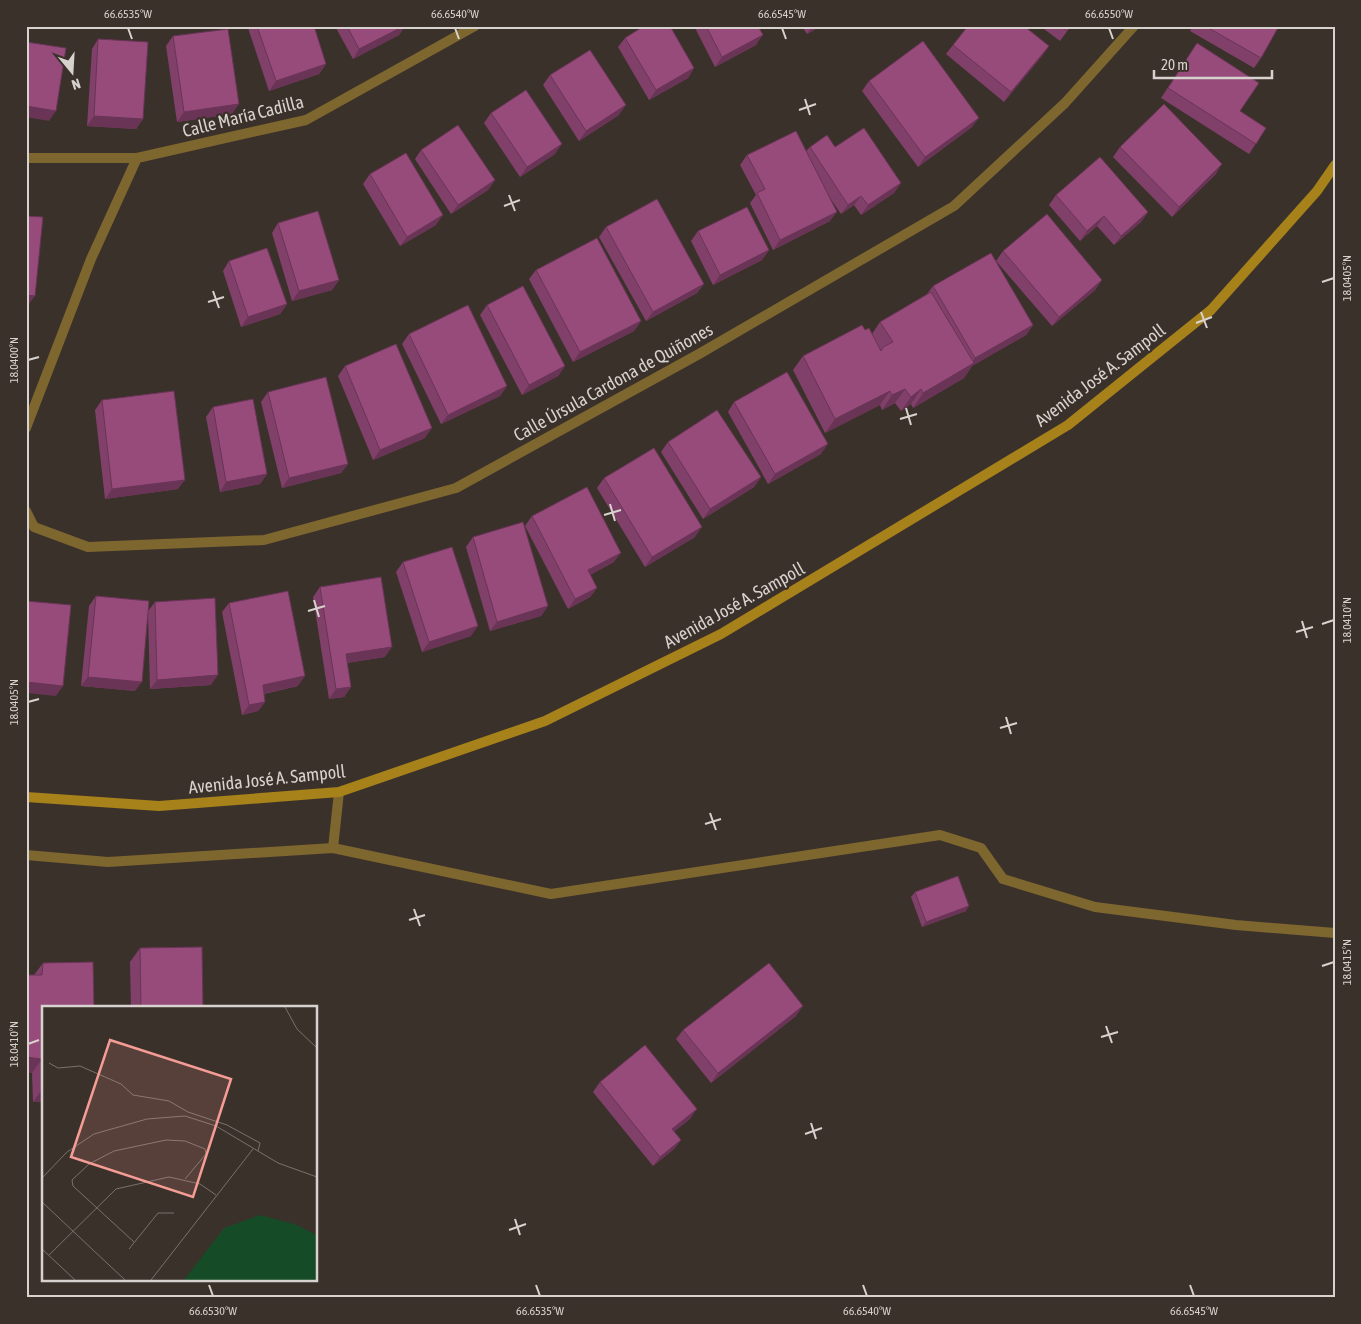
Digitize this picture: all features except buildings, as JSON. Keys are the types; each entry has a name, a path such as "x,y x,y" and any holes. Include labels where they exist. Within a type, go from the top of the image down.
{"street":[{"name":"Calle María Cadilla","path":"26,158 137,158 306,120 474,26"},
{"name":"Calle Úrsula Cardona de Quiñones","path":"26,510 34,526 88,546 264,540 456,488 699,354 954,206 1065,102 1134,26"},
{"path":"26,428 90,259 137,158"},
{"name":"Avenida José A. Sampoll","path":"26,797 160,806 339,792 545,721 721,634 1068,425 1211,310 1317,191 1335,165"},
{"path":"333,848 339,792"},
{"path":"26,855 108,862 333,848 551,894 940,835 981,848 1003,879 1095,907 1236,925 1335,933"}]}
